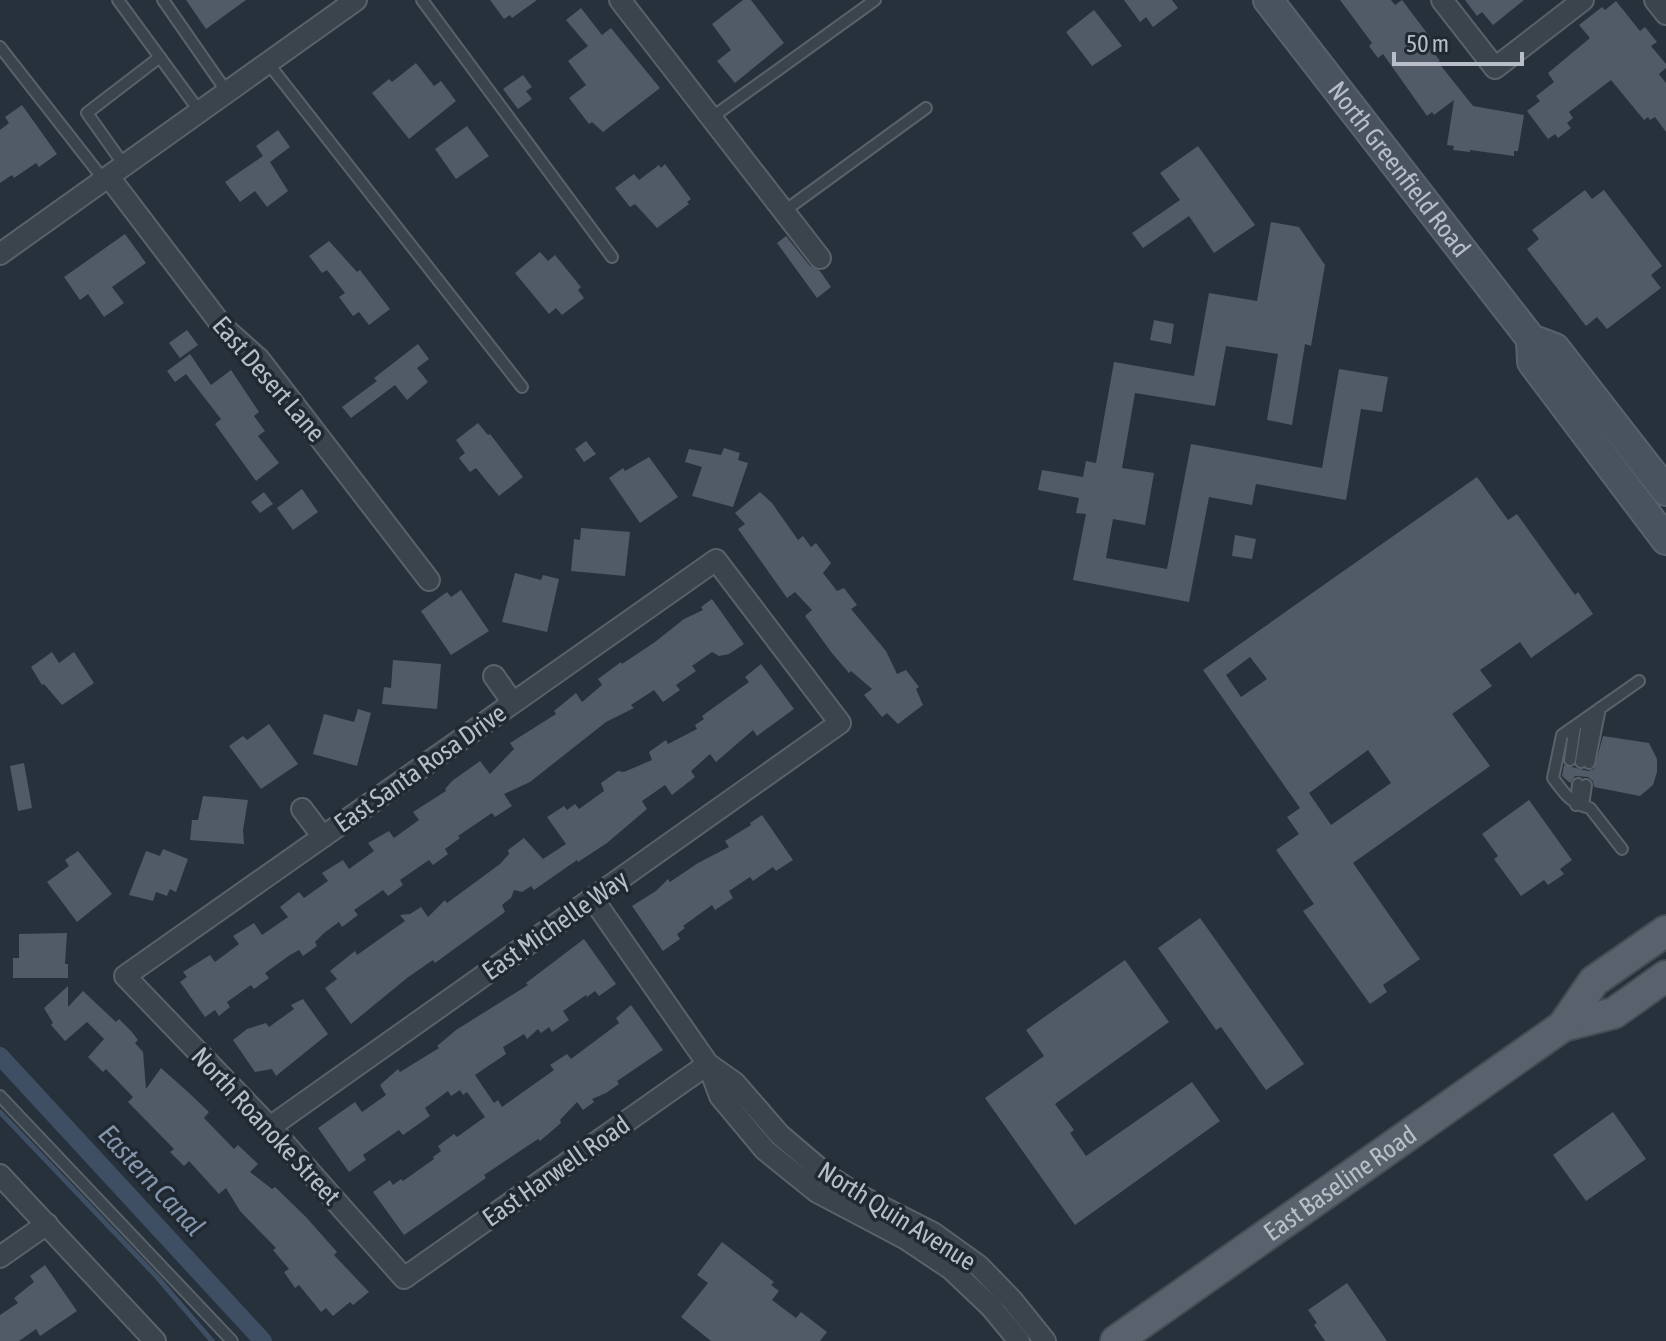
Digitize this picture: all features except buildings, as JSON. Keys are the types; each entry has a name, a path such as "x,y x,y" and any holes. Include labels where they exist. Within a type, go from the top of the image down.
{"main road":[{"name":"North Greenfield Road","path":"1268,0 1531,339 1555,348 1666,491"},
{"name":"North Greenfield Road","path":"1531,339 1532,362 1666,540"},
{"path":"1599,451 1614,425"},
{"name":"East Baseline Road","path":"1116,1341 1563,1026 1594,981 1666,931"},
{"name":"East Baseline Road","path":"1563,1026 1614,1013 1666,976"}],"street":[{"path":"0,254 356,0"},
{"path":"620,0 820,258"},
{"path":"1442,0 1495,68 1583,0"},
{"path":"1655,0 1666,14"},
{"name":"East Desert Lane","path":"112,174 223,327 259,359 429,580"},
{"name":"East Santa Rosa Drive","path":"125,976 716,560 840,723"},
{"path":"494,676 513,703"},
{"name":"East Michelle Way","path":"270,1127 840,723"},
{"path":"302,809 323,837"},
{"name":"North Quin Avenue","path":"593,899 708,1064 735,1083 780,1135 827,1175 856,1194 913,1221 950,1257 1019,1341"},
{"name":"North Roanoke Street","path":"125,976 270,1127 404,1278"},
{"name":"East Harwell Road","path":"404,1278 708,1064"},
{"path":"0,1175 155,1341"},
{"path":"0,1257 47,1224"},
{"name":"North Quin Avenue","path":"950,1257 994,1279 1045,1341"}],"lane":[{"path":"118,0 200,112"},
{"path":"163,0 227,92"},
{"path":"422,0 612,257"},
{"path":"711,118 875,0"},
{"path":"0,47 112,174"},
{"path":"112,174 87,113 160,57"},
{"path":"268,63 522,387"},
{"path":"783,212 926,108"},
{"path":"1622,849 1590,808 1580,806 1566,796 1553,778 1562,735 1639,681"},
{"path":"1580,762 1600,708"},
{"path":"1580,762 1588,717"},
{"path":"1575,726 1580,762"},
{"path":"1566,796 1577,784 1580,806"},
{"path":"0,1096 232,1341"}],"waterway":[{"name":"Eastern Canal","path":"0,1056 263,1341"},
{"path":"0,1112 157,1277 212,1341"}]}
